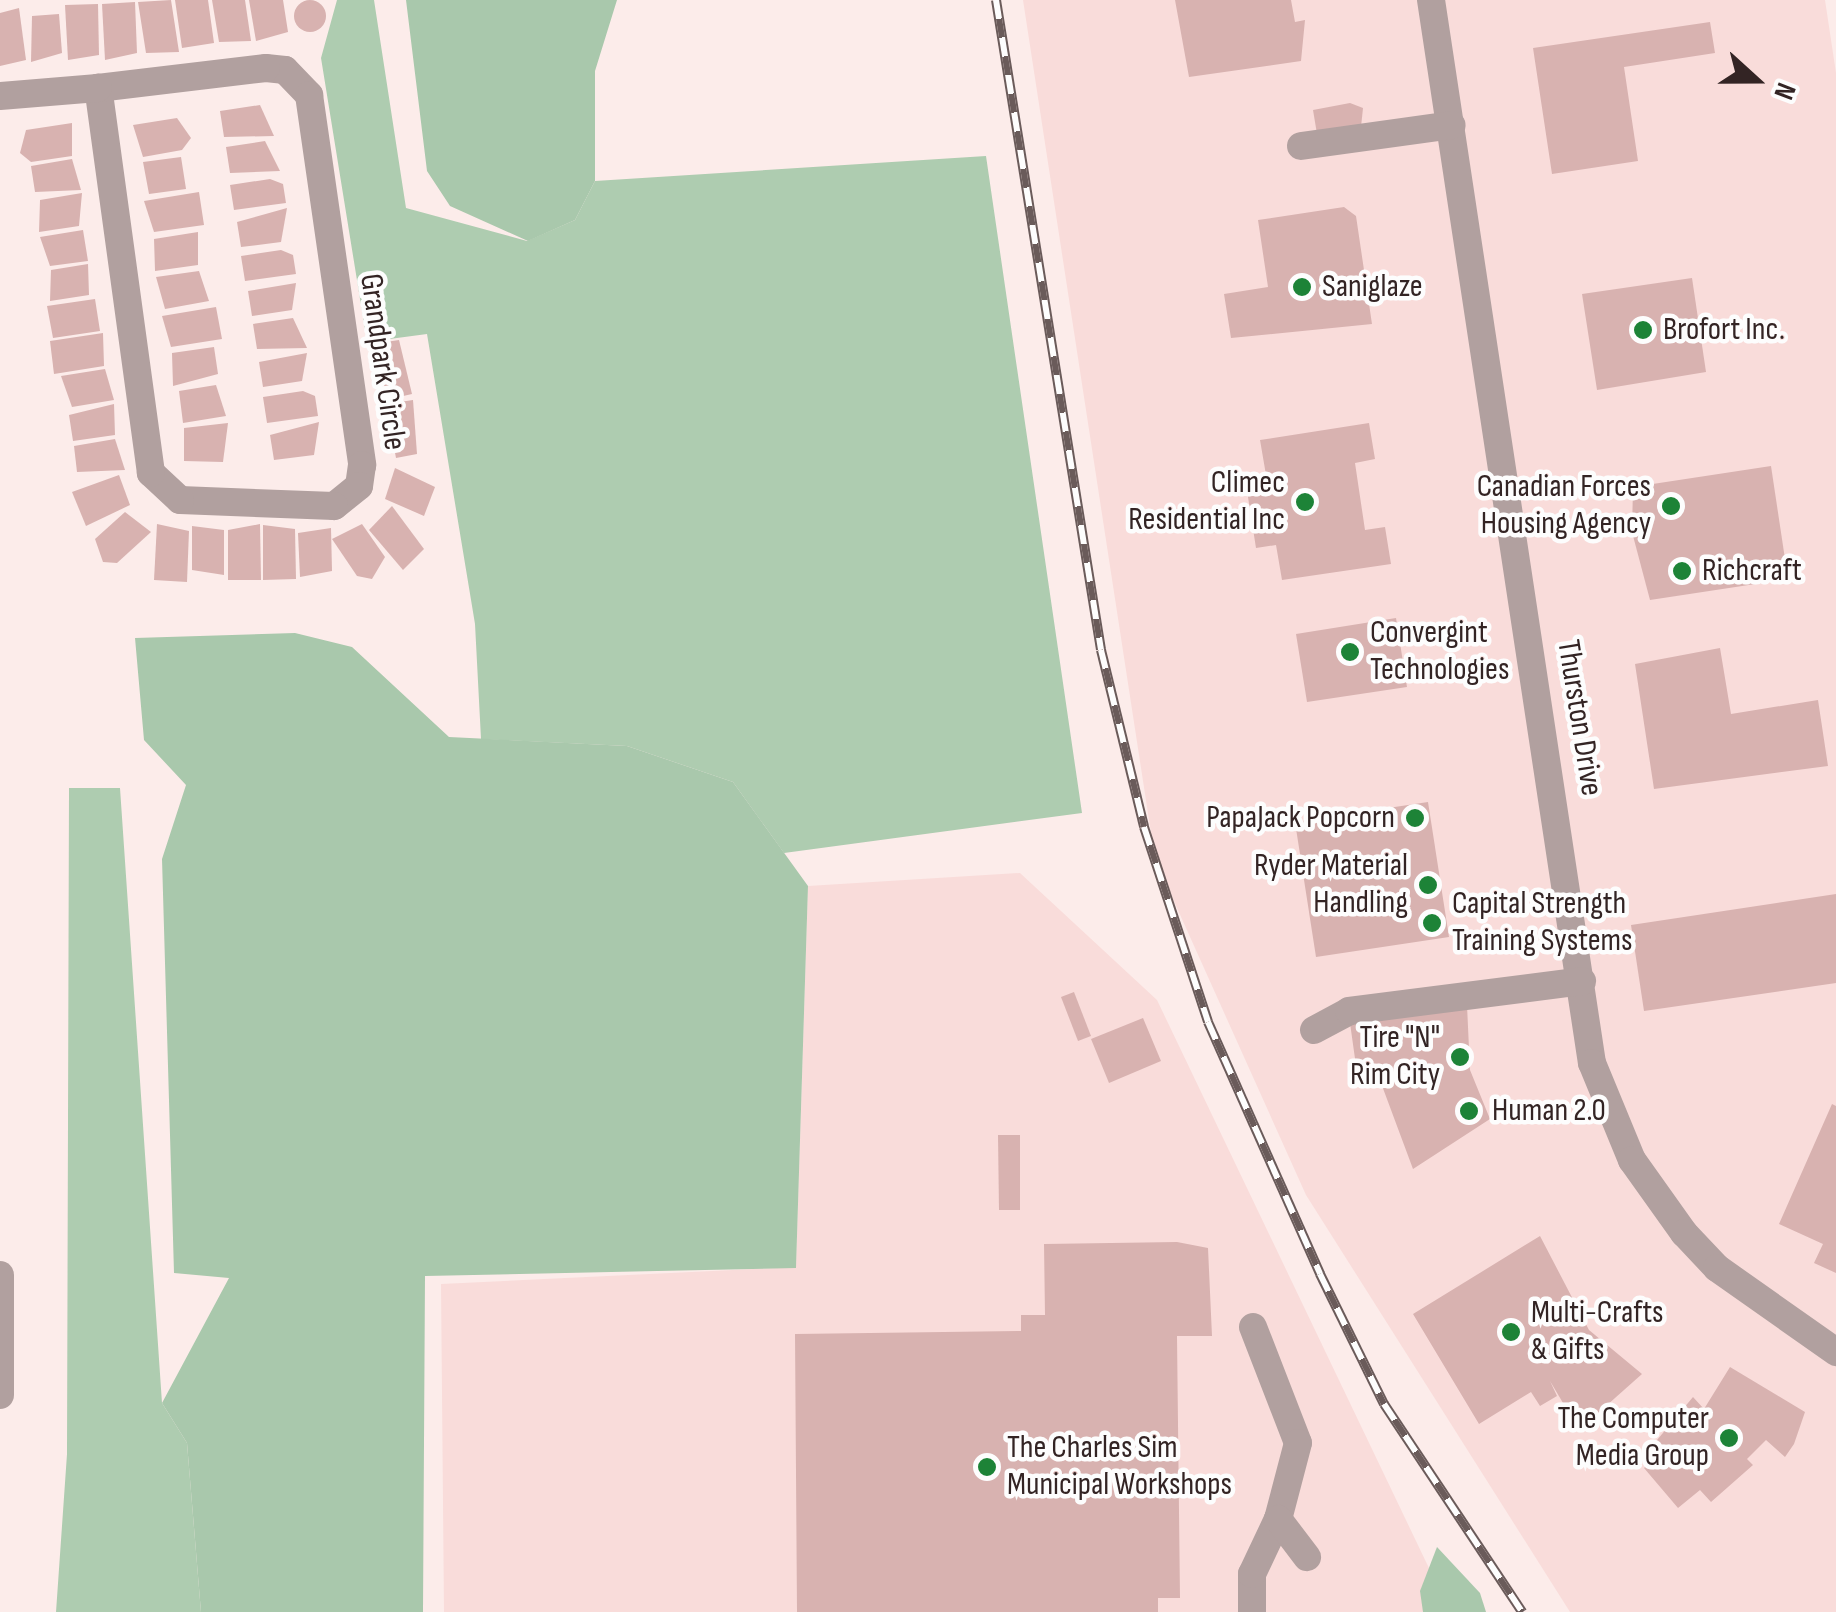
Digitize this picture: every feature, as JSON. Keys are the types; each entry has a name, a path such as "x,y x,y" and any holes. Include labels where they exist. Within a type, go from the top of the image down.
{"street":[{"name":"Thurston Drive","path":"1431,0 1592,1063 1632,1160 1717,1268 1836,1352"},
{"name":"Grandpark Circle","path":"0,96 266,68 285,70 309,96 362,465 349,498 334,506 180,500 160,490 98,88"},
{"path":"1301,146 1452,126"},
{"path":"1314,1030 1348,1012 1582,981"},
{"path":"0,1275 0,1395"},
{"path":"1252,1612 1252,1574 1278,1519 1298,1444 1253,1328"},
{"path":"1278,1519 1307,1557"}],"shaded area":[{"path":"1023,0 1825,0 1836,73 1836,1612 1570,1612 1306,1195 1155,859"},
{"path":"1020,873 1157,1000 1450,1612 444,1612 441,1284 796,1267 808,886"}],"green space":[{"path":"337,0 374,0 406,208 527,241 575,220 595,181 986,156 1082,813 784,853 733,782 627,746 481,739 475,624 427,334 367,342 321,58"},
{"path":"406,0 617,0 595,71 595,181 575,220 528,241 450,206 427,171"},
{"path":"295,633 352,647 449,737 627,746 733,782 808,886 796,1268 425,1276 423,1612 201,1612 187,1443 162,1403 229,1278 174,1273 162,859 186,785 144,740 135,638"},
{"path":"69,788 120,788 162,1403 187,1443 201,1612 56,1612 67,1454"},
{"path":"1437,1547 1480,1593 1486,1612 1423,1612 1420,1591"}],"building":[{"path":"171,0 179,52 146,53 138,2"},
{"path":"175,0 208,0 214,43 182,48"},
{"path":"212,0 245,0 251,41 219,42"},
{"path":"249,0 283,0 288,32 256,41"},
{"path":"310,0 321,5 326,16 321,27 310,32 299,27 294,16 299,5"},
{"path":"1175,0 1291,0 1295,22 1305,20 1301,61 1189,77"},
{"path":"135,2 137,53 105,60 102,4"},
{"path":"98,4 99,55 68,60 65,5"},
{"path":"19,8 26,60 0,66 0,13"},
{"path":"59,14 62,53 31,62 32,16"},
{"path":"1710,22 1715,53 1624,67 1638,161 1552,174 1533,48"},
{"path":"1350,103 1363,108 1361,127 1317,134 1313,110"},
{"path":"260,105 274,136 224,137 220,111"},
{"path":"177,118 191,138 182,150 143,157 133,125"},
{"path":"72,123 72,156 31,162 20,153 26,130"},
{"path":"265,141 280,171 230,173 226,147"},
{"path":"181,157 186,189 149,194 143,162"},
{"path":"72,159 81,190 35,192 31,166"},
{"path":"270,179 283,184 286,203 234,210 230,185"},
{"path":"199,192 204,225 154,232 144,201"},
{"path":"82,193 79,226 39,232 40,200"},
{"path":"1344,207 1356,216 1372,324 1231,338 1224,294 1268,287 1258,220"},
{"path":"287,208 281,242 241,247 237,222"},
{"path":"83,230 88,261 50,266 40,237"},
{"path":"198,232 198,265 155,271 154,239"},
{"path":"281,250 293,255 296,274 245,281 241,256"},
{"path":"88,264 89,295 50,301 51,270"},
{"path":"199,271 209,301 165,309 156,277"},
{"name":"Brofort Inc.","path":"1692,278 1706,372 1597,390 1582,294"},
{"path":"296,283 292,310 252,316 248,291"},
{"path":"95,299 100,331 53,338 47,306"},
{"path":"216,307 222,339 171,347 162,316"},
{"path":"293,318 307,348 257,349 253,324"},
{"path":"103,333 104,366 54,374 50,341"},
{"path":"399,340 412,394 390,399 375,364 379,343"},
{"path":"214,347 218,374 173,386 172,353"},
{"path":"307,353 302,381 263,387 259,362"},
{"path":"105,369 114,400 72,407 61,376"},
{"path":"216,385 226,416 183,423 179,391"},
{"path":"303,391 315,396 318,416 267,423 263,397"},
{"path":"413,400 417,454 396,458 386,404"},
{"path":"114,404 115,435 73,441 69,415"},
{"path":"319,422 314,455 274,460 270,435"},
{"path":"228,423 223,462 184,461 184,428"},
{"name":"Climec Residential Inc","path":"1369,423 1375,459 1355,463 1365,530 1385,527 1391,564 1282,580 1276,545 1256,548 1245,478 1266,475 1260,440"},
{"path":"115,439 125,470 77,472 74,446"},
{"path":"1771,466 1788,579 1650,600 1632,532 1633,487"},
{"path":"395,468 435,487 424,516 385,499"},
{"path":"119,475 130,505 86,526 72,492"},
{"path":"392,506 424,549 403,570 369,530"},
{"path":"125,512 151,532 117,563 103,562 95,539"},
{"path":"157,524 189,531 187,582 154,580"},
{"path":"260,524 261,580 228,580 228,530"},
{"path":"362,524 385,557 372,579 357,576 332,539"},
{"path":"263,525 295,529 296,579 263,580"},
{"path":"192,526 224,530 224,575 192,570"},
{"path":"331,528 332,571 300,577 298,533"},
{"name":"Convergint Technologies","path":"1396,618 1407,687 1307,702 1296,634"},
{"path":"1720,648 1731,714 1818,700 1828,766 1654,789 1635,664"},
{"path":"1428,802 1449,937 1316,957 1295,822"},
{"path":"1836,894 1836,983 1644,1011 1631,925"},
{"path":"1074,992 1091,1036 1078,1041 1061,997"},
{"path":"1467,1005 1470,1070 1490,1119 1413,1169 1381,1083 1359,1087 1350,1023"},
{"path":"1143,1018 1161,1061 1109,1083 1091,1039"},
{"path":"1832,1104 1836,1106 1836,1273 1814,1263 1823,1244 1779,1224"},
{"path":"998,1135 1020,1135 1020,1210 999,1210"},
{"name":"Multi-Crafts & Gifts","path":"1540,1236 1589,1330 1642,1374 1579,1430 1550,1381 1557,1396 1540,1406 1531,1392 1479,1424 1413,1314"},
{"name":"The Charles Sim Municipal Workshops","path":"1177,1242 1208,1248 1212,1336 1177,1336 1180,1598 1158,1598 1158,1612 797,1612 795,1334 1021,1331 1021,1315 1045,1315 1044,1244"},
{"name":"The Computer Media Group","path":"1730,1367 1805,1412 1794,1444 1785,1457 1766,1440 1747,1459 1753,1465 1711,1502 1700,1490 1678,1508 1644,1468 1654,1459 1647,1452 1693,1397 1704,1409"}],"railway":[{"path":"996,0 1101,650 1144,827 1208,1022 1320,1274 1384,1404 1522,1612"}],"place":[{"name":"Saniglaze","path":"1302,287"},
{"name":"Brofort Inc.","path":"1643,330"},
{"name":"Climec Residential Inc","path":"1305,502"},
{"name":"Canadian Forces Housing Agency","path":"1671,506"},
{"name":"Richcraft","path":"1682,571"},
{"name":"Convergint Technologies","path":"1350,652"},
{"name":"PapaJack Popcorn","path":"1415,818"},
{"name":"Ryder Material Handling","path":"1428,885"},
{"name":"Capital Strength Training Systems","path":"1432,923"},
{"name":"Tire \"N\" Rim City","path":"1460,1057"},
{"name":"Human 2.0","path":"1469,1111"},
{"name":"Multi-Crafts & Gifts","path":"1511,1332"},
{"name":"The Computer Media Group","path":"1729,1438"},
{"name":"The Charles Sim Municipal Workshops","path":"987,1467"}]}
